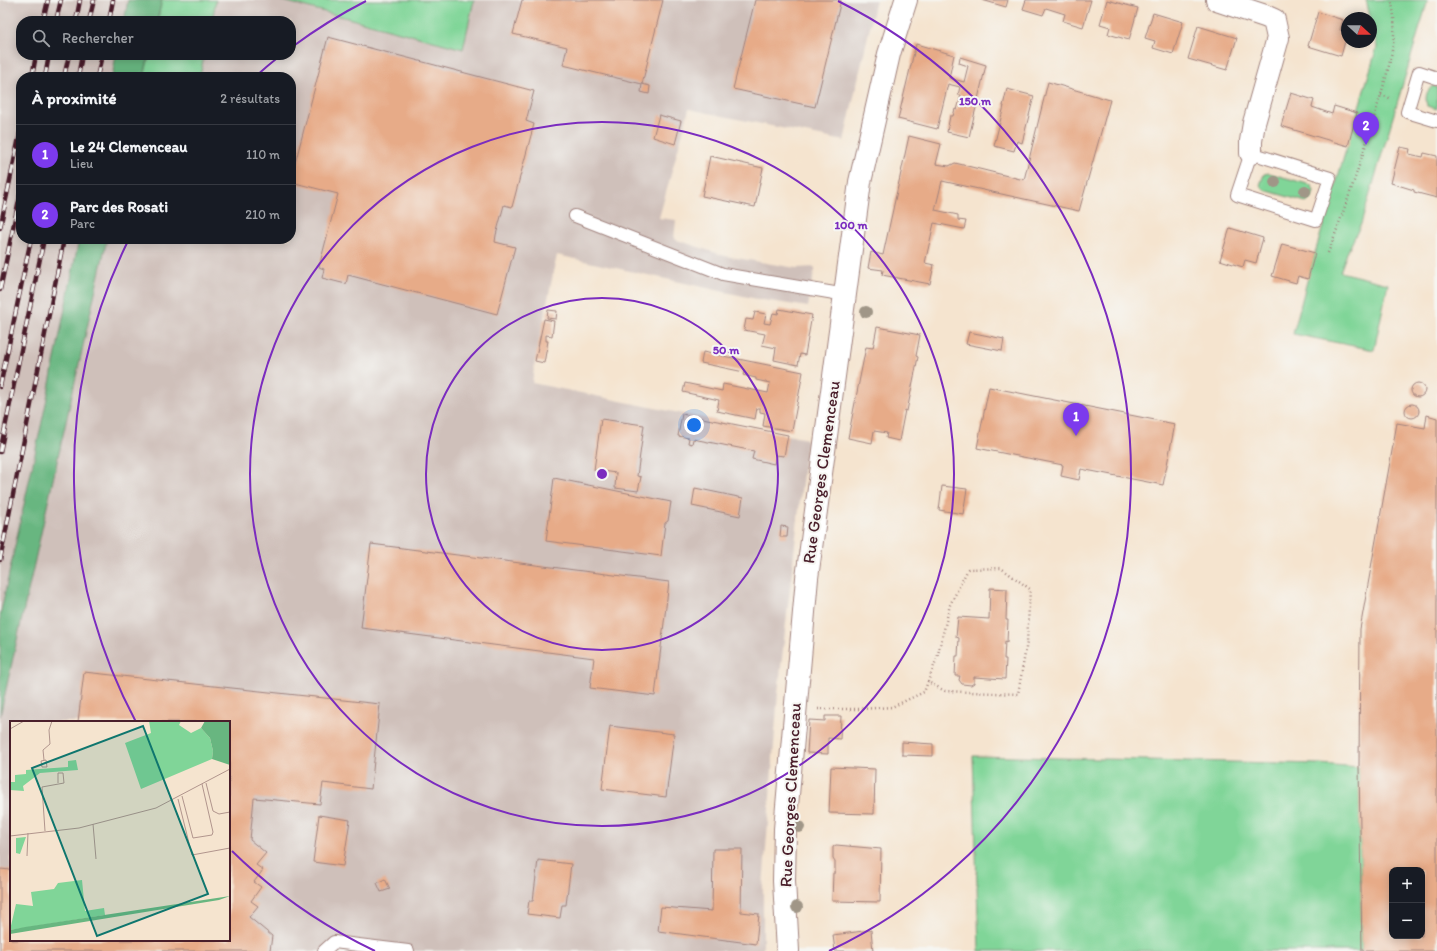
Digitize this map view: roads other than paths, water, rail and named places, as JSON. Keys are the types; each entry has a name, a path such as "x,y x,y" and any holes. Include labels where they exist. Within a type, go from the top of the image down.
{"street":[{"name":"Rue Georges Clemenceau","path":"788,951 784,881 786,806 806,578 846,295 852,237 864,161 889,54 906,0"},
{"path":"1217,0 1274,20 1278,38 1253,127 1251,153"}],"lane":[{"path":"1437,78 1419,72 1407,112 1437,120"},
{"path":"1251,153 1330,178 1316,220 1237,195 1251,153"},
{"path":"575,216 723,274 846,295"},
{"path":"324,951 334,942 408,951"}],"railway":[{"path":"44,16 48,0"},
{"path":"57,16 61,0"},
{"path":"77,16 80,0"},
{"path":"90,16 94,0"},
{"path":"110,16 113,0"},
{"path":"33,72 35,60"},
{"path":"46,72 48,60"},
{"path":"65,72 68,60"},
{"path":"79,72 81,60"},
{"path":"98,72 101,60"},
{"path":"0,228 16,152"},
{"path":"0,290 16,214"},
{"path":"0,387 30,244"},
{"path":"0,452 43,244"},
{"path":"0,560 63,244"}],"place":[{"name":"Parc des Rosati","path":"1366,145"},
{"name":"Le 24 Clemenceau","path":"1076,436"}]}
